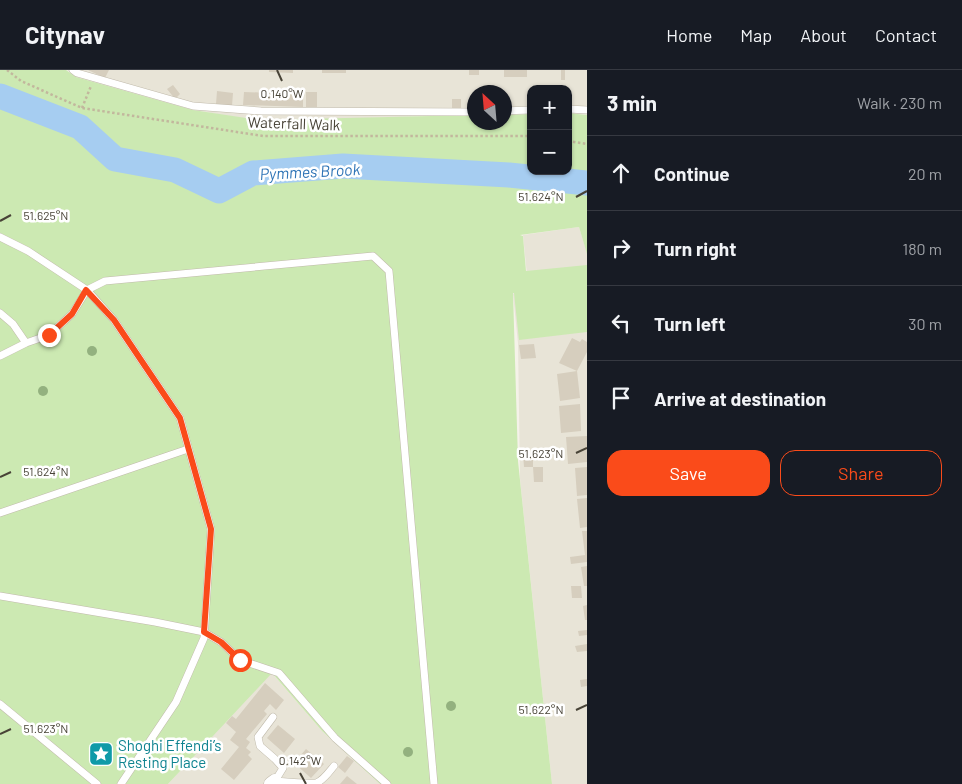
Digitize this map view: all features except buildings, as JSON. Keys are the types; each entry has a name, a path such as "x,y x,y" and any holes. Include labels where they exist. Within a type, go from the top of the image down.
{"lane":[{"path":"73,70 77,73 194,106 261,111 467,112"},
{"path":"572,109 587,110"},
{"path":"512,111 527,110"},
{"path":"0,237 28,251 86,290 114,320 180,418 211,529 204,638 176,702 121,784"},
{"path":"0,356 26,343 49,335 72,314 86,290 105,281 373,256 389,271 434,784"},
{"path":"0,313 13,324 26,343"},
{"path":"0,513 188,449"},
{"path":"0,596 204,632 221,642 240,660 279,673 335,738 387,784"},
{"path":"0,704 97,784"},
{"path":"273,716 258,737 260,746 283,768 273,782"},
{"path":"273,782 317,783 334,766"}],"path":[{"name":"Waterfall Walk","path":"8,70 21,81 82,108 263,136 527,136"},
{"path":"82,108 95,78"},
{"path":"572,142 587,144"}],"shaded area":[{"path":"67,70 587,70 587,115 572,113 572,85 527,85 527,114 512,115 512,85 467,85 467,115 259,121 193,110 76,77"},
{"path":"579,227 587,253 587,784 552,784 520,479 518,343 513,294 527,275 523,235"},
{"path":"271,672 322,731 380,784 168,784"}],"green space":[{"path":"0,70 66,70 76,77 193,110 259,120 467,115 467,130 512,130 512,115 527,114 527,175 572,175 572,113 587,115 587,254 579,227 520,235 523,236 526,271 587,265 587,332 519,340 513,293 518,461 552,784 380,784 322,731 272,673 168,784 0,784"}],"waterway":[{"name":"Pymmes Brook","path":"0,96 80,127 115,159 175,170 219,191 253,173 343,166 509,175 587,183"}],"place":[{"name":"Shoghi Effendi’s Resting Place","path":"101,754"}],"route":[{"path":"49,335 72,314 86,290 114,320 180,418 211,529 204,632 221,642 240,660"}]}
